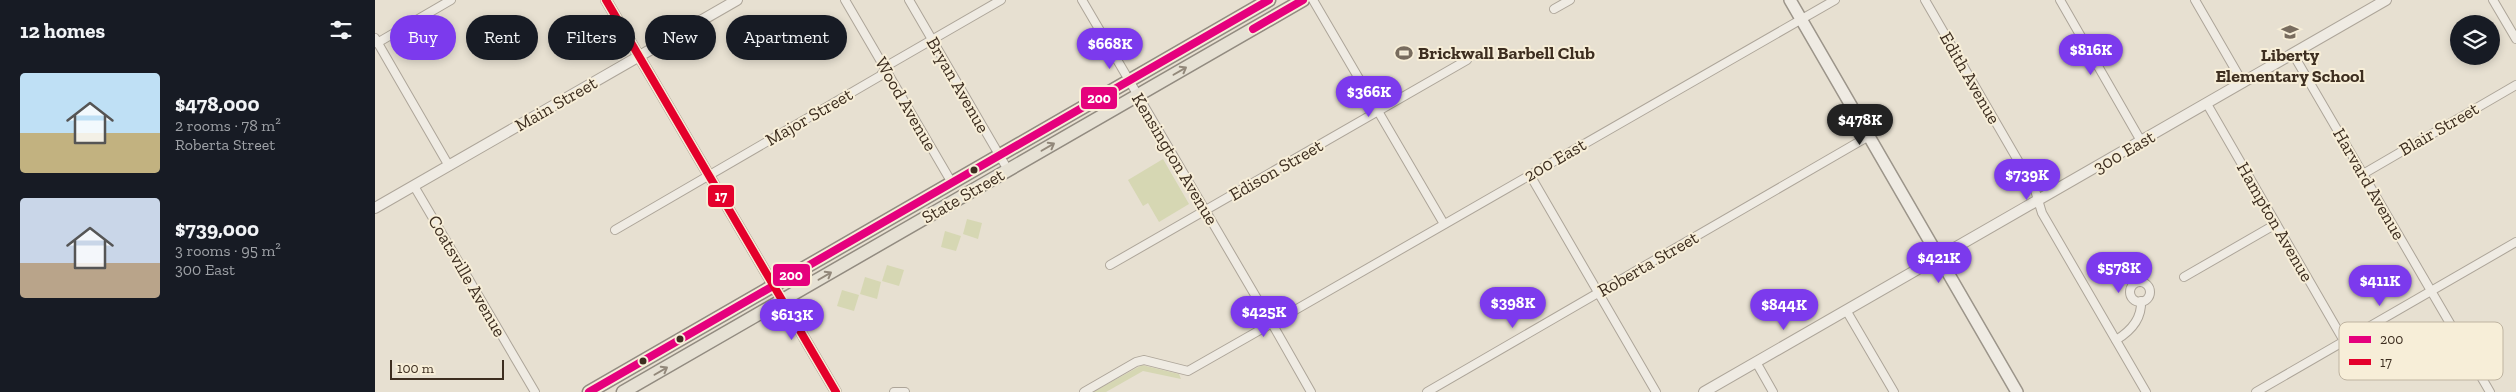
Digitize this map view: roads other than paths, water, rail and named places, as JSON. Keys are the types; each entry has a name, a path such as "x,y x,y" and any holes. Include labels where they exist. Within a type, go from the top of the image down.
{"main road":[{"name":"State Street","path":"589,392 1269,0"},
{"name":"State Street","path":"623,392 1303,0"},
{"path":"1790,0 2017,392"}],"street":[{"path":"449,166 376,41 451,0"},
{"path":"606,0 783,300 835,392"},
{"name":"Main Street","path":"375,208 737,0"},
{"name":"Wood Avenue","path":"845,0 952,183"},
{"name":"Bryan Avenue","path":"909,0 1008,170"},
{"name":"Major Street","path":"615,230 881,76 890,64 1001,0"},
{"name":"Kensington Avenue","path":"1082,0 1311,392"},
{"path":"1313,0 1444,224"},
{"path":"1554,9 1570,0"},
{"name":"200 East","path":"1084,392 1136,362 1144,360 1188,371 1835,0"},
{"name":"Edith Avenue","path":"1925,0 2035,190 2043,214 2146,392"},
{"path":"2060,0 2141,141"},
{"path":"2195,0 2243,83"},
{"name":"300 East","path":"1704,392 2386,0"},
{"path":"2493,0 2516,39"},
{"name":"Harvard Avenue","path":"2293,54 2449,322"},
{"name":"Edison Street","path":"1110,266 1467,60"},
{"name":"Blair Street","path":"2363,174 2516,85"},
{"name":"Hampton Avenue","path":"2207,104 2339,332"},
{"name":"Roberta Street","path":"1427,392 1869,136"},
{"path":"1530,175 1656,392"},
{"name":"Coatsville Avenue","path":"414,186 535,392"},
{"path":"2183,277 2276,224"},
{"path":"2377,322 2516,242"},
{"path":"2135,260 2139,282"},
{"path":"2139,282 2147,285 2149,291 2148,296 2141,301 2134,300 2130,295 2131,288 2139,282"},
{"path":"2116,340 2128,332 2138,318 2141,301"},
{"path":"1846,310 1894,392"},
{"path":"2256,392 2339,344"},
{"path":"1756,362 1773,392"},
{"name":"Harvard Avenue","path":"2483,380 2490,392"},
{"path":"894,392 905,392"}],"place":[{"name":"Liberty Elementary School","path":"2290,32"},
{"name":"Brickwall Barbell Club","path":"1404,53"}]}
